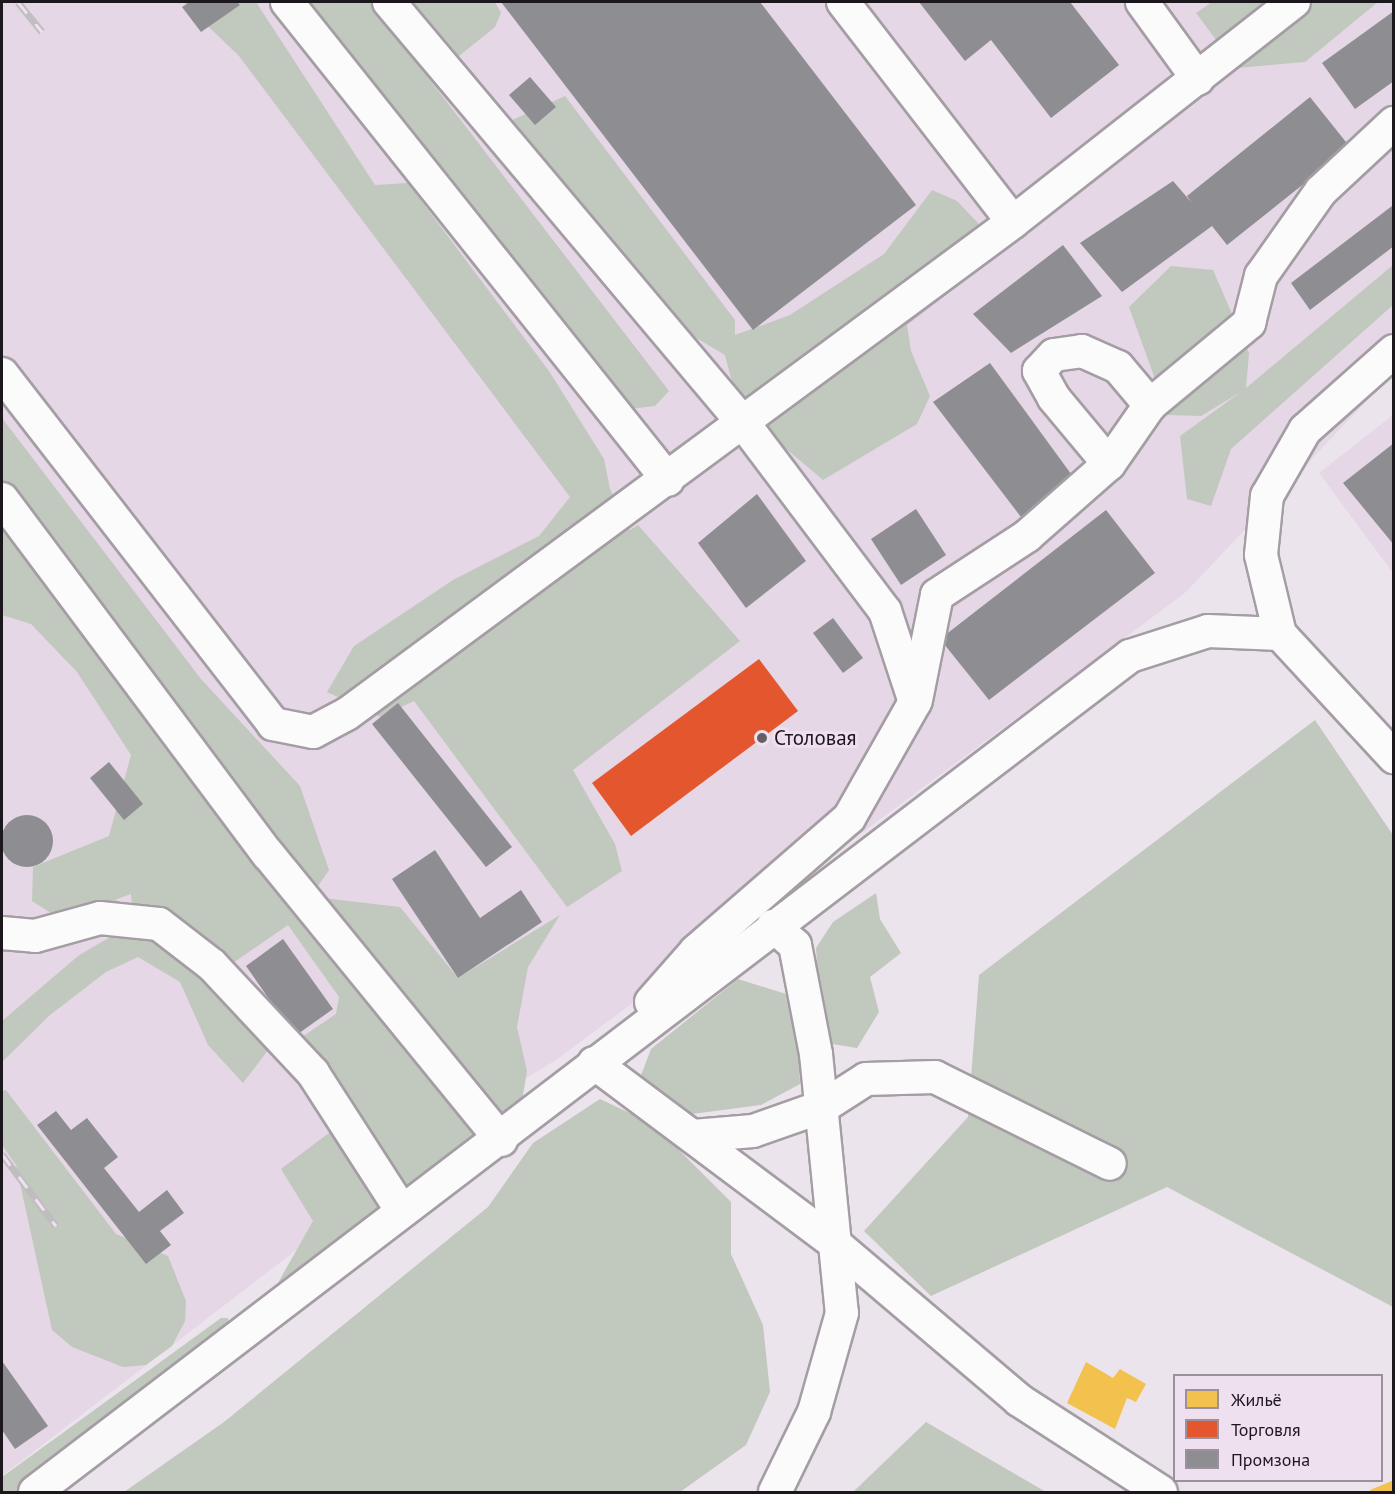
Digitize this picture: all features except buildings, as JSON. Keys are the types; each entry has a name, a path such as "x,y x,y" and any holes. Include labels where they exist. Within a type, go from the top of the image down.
{"street":[{"path":"287,2 668,480"},
{"path":"389,2 744,424 885,611 915,702"},
{"path":"843,2 1013,222"},
{"path":"1142,2 1198,79"},
{"path":"2,374 273,724 313,732 347,714 744,424 1013,222 1294,2"},
{"path":"601,1058 696,951 849,818 915,702 937,595 1027,536 1109,464 1150,405 1249,323 1261,276 1321,190 1394,123"},
{"path":"1109,464 1054,398 1039,371 1054,355 1082,351 1118,367 1150,405"},
{"path":"1394,351 1305,430 1267,495 1261,555 1280,634 1394,757"},
{"path":"2,499 267,854 501,1140"},
{"path":"35,1492 402,1211 501,1140 601,1058 1130,656 1208,632 1280,634"},
{"path":"2,933 35,936 100,918 159,924 212,965 313,1073 402,1211"},
{"path":"773,926 795,945 824,1106 839,1247 842,1313 814,1413 775,1492"},
{"path":"601,1058 693,1136 839,1247 1019,1400 1161,1492"},
{"path":"693,1136 753,1131 824,1106 866,1078 935,1077 1110,1164"}],"shaded area":[{"path":"2,2 1393,2 1393,373 1185,593 556,1060 497,1096 2,1476"},
{"path":"183,2 256,2 375,185 408,183 549,371 604,459 610,489 630,530 638,525 740,641 573,770 615,844 622,871 567,907 414,701 380,717 327,692 354,646 453,580 539,536 570,497 239,56"},
{"path":"305,2 370,2 669,391 655,406 613,411 503,247"},
{"path":"413,2 495,2 501,13 495,27 459,56"},
{"path":"1212,2 1378,2 1305,62 1237,68 1196,13"},
{"path":"565,96 735,320 735,335 790,315 884,254 932,190 957,201 996,242 960,284 907,325 911,351 930,396 917,424 823,480 778,442 737,402 725,355 671,323 510,121"},
{"path":"1393,265 1393,305 1231,449 1211,506 1187,499 1180,436 1241,392 1201,416 1168,415 1129,307 1171,266 1213,270 1249,353 1246,388"},
{"path":"1393,415 1393,573 1319,473"},
{"path":"2,418 201,679 300,786 329,870 306,904 323,898 400,907 458,978 560,915 528,967 517,1027 527,1071 522,1101 286,1296 279,1281 313,1221 281,1169 357,1112 299,1039 336,1014 339,997 288,925 227,967 272,1045 243,1083 208,1045 180,982 138,957 106,972 50,1015 2,1062 2,1021 78,956 132,924 133,916 131,894 117,899 89,937 32,901 33,867 109,836 131,755 77,672 31,624 2,615"},
{"path":"1315,720 1393,835 1393,1307 1167,1187 931,1296 864,1231 968,1117 979,975"},
{"path":"876,893 880,919 901,953 870,977 879,1012 857,1048 832,1044 819,993 816,948 833,922"},
{"path":"738,979 786,994 798,1037 800,1084 761,1105 692,1114 640,1078 651,1049"},
{"path":"6,1090 116,1234 168,1256 186,1301 185,1321 172,1346 146,1365 123,1367 72,1347 52,1330 16,1165 2,1145 2,1091"},
{"path":"600,1099 653,1124 731,1202 731,1254 763,1325 770,1392 746,1445 680,1492 124,1492 224,1422 488,1207 533,1143"},
{"path":"221,1318 228,1318 230,1333 28,1492 2,1492 2,1477"},
{"path":"926,1422 1046,1492 853,1492"}],"railway":[{"path":"18,2 42,32"},
{"path":"2,1154 56,1226"}],"place":[{"name":"Столовая","path":"762,738"}]}
